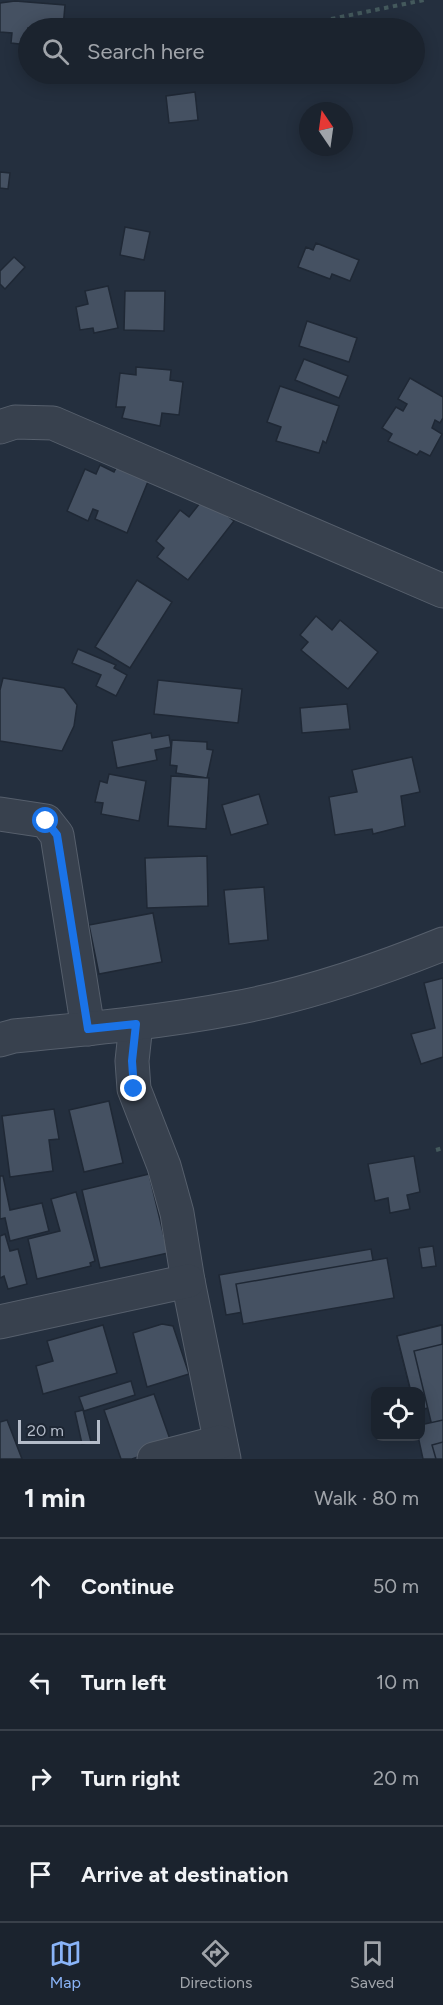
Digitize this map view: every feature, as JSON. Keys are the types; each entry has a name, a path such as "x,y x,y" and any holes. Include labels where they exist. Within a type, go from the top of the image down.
{"street":[{"path":"0,427 15,422 53,423 443,591"},
{"path":"0,814 46,821 57,835 88,1029"},
{"path":"0,1040 136,1024 236,1008 368,974 443,944"},
{"path":"136,1024 132,1061 134,1089 164,1166 177,1213 188,1281 222,1451 154,1459"},
{"path":"0,1322 188,1281"}],"path":[{"path":"336,18 424,0"},
{"path":"436,1150 443,1148"}],"building":[{"path":"15,1 65,5 64,18 18,18 18,44 11,43 12,33 0,32 0,3"},
{"path":"195,92 198,120 169,123 166,96"},
{"path":"0,172 10,173 8,189 0,188"},
{"path":"125,227 150,232 144,260 120,255"},
{"path":"316,243 359,260 350,281 332,274 330,279 298,267 306,247 313,250"},
{"path":"14,257 25,267 5,289 0,284 0,271"},
{"path":"108,286 118,328 94,333 93,328 80,330 76,307 88,304 85,291"},
{"path":"125,291 165,291 164,331 124,330"},
{"path":"307,321 357,338 349,362 299,346"},
{"path":"304,359 348,376 339,398 295,380"},
{"path":"136,367 171,370 170,380 183,382 179,415 162,413 160,426 122,418 125,407 116,407 120,373 136,375"},
{"path":"410,378 443,397 443,418 440,423 435,420 432,428 442,434 430,456 420,451 417,455 388,441 392,434 382,428 396,407 403,411 407,404 398,399"},
{"path":"280,386 339,406 326,443 323,441 319,453 276,441 281,427 267,422"},
{"path":"100,465 114,472 117,466 149,479 127,533 95,519 98,511 93,509 88,521 67,511 85,469 96,474"},
{"path":"204,498 234,521 188,580 157,557 164,548 156,541 180,510 189,517"},
{"path":"137,580 172,602 130,668 95,647"},
{"path":"316,616 332,630 340,620 378,652 348,689 301,650 308,642 300,635"},
{"path":"78,649 116,665 114,668 127,675 116,696 96,686 101,675 72,663"},
{"path":"3,678 64,688 77,705 74,726 62,751 0,741 0,690"},
{"path":"158,680 242,689 238,723 154,714"},
{"path":"347,704 350,729 302,733 300,708"},
{"path":"151,733 152,738 169,735 171,747 155,750 157,760 117,768 112,741"},
{"path":"172,740 207,742 207,749 213,750 207,778 176,773 177,766 170,765"},
{"path":"412,757 420,792 401,796 405,826 373,834 372,829 335,835 329,797 357,792 352,770"},
{"path":"109,774 146,781 139,821 101,814 103,803 95,802 100,781 107,783"},
{"path":"171,776 209,778 206,829 168,826"},
{"path":"259,794 268,824 231,835 222,805"},
{"path":"207,856 208,906 147,908 145,858"},
{"path":"264,887 268,940 229,944 224,890"},
{"path":"153,913 162,962 99,974 89,925"},
{"path":"443,978 443,1057 421,1064 411,1034 435,1028 424,983"},
{"path":"109,1101 123,1163 84,1172 69,1110"},
{"path":"54,1109 59,1139 49,1140 53,1171 10,1177 2,1116"},
{"path":"414,1156 420,1192 407,1195 410,1209 390,1213 388,1198 375,1201 368,1164"},
{"path":"149,1174 168,1253 100,1268 82,1190"},
{"path":"0,1176 3,1176 10,1210 42,1203 49,1231 10,1241 5,1218 0,1219"},
{"path":"76,1192 95,1261 90,1263 91,1266 37,1279 28,1239 60,1231 51,1199"},
{"path":"5,1234 10,1251 18,1249 27,1284 8,1289 4,1276 0,1278 0,1236"},
{"path":"433,1246 436,1266 422,1268 419,1248"},
{"path":"371,1249 378,1289 226,1315 219,1275"},
{"path":"387,1258 394,1298 243,1324 236,1284"},
{"path":"162,1324 173,1326 189,1374 147,1387 133,1333"},
{"path":"103,1325 117,1373 43,1394 36,1366 53,1361 47,1341"},
{"path":"441,1325 443,1404 425,1408 425,1387 410,1387 397,1336"},
{"path":"442,1325 443,1404 425,1409 425,1387 410,1387 397,1336"},
{"path":"443,1344 443,1424 432,1426 425,1387 423,1387 414,1351"},
{"path":"131,1381 135,1395 84,1411 79,1397"},
{"path":"154,1394 172,1445 132,1459 121,1459 104,1410"},
{"path":"83,1410 91,1442 82,1444 75,1412"},
{"path":"7,1420 22,1459 0,1459 0,1422"},
{"path":"443,1420 443,1459 423,1459 419,1441 425,1441 425,1424"},
{"path":"443,1442 443,1459 436,1459 432,1445"}],"route":[{"path":"46,821 57,835 88,1029 136,1024 132,1061 134,1089"}]}
